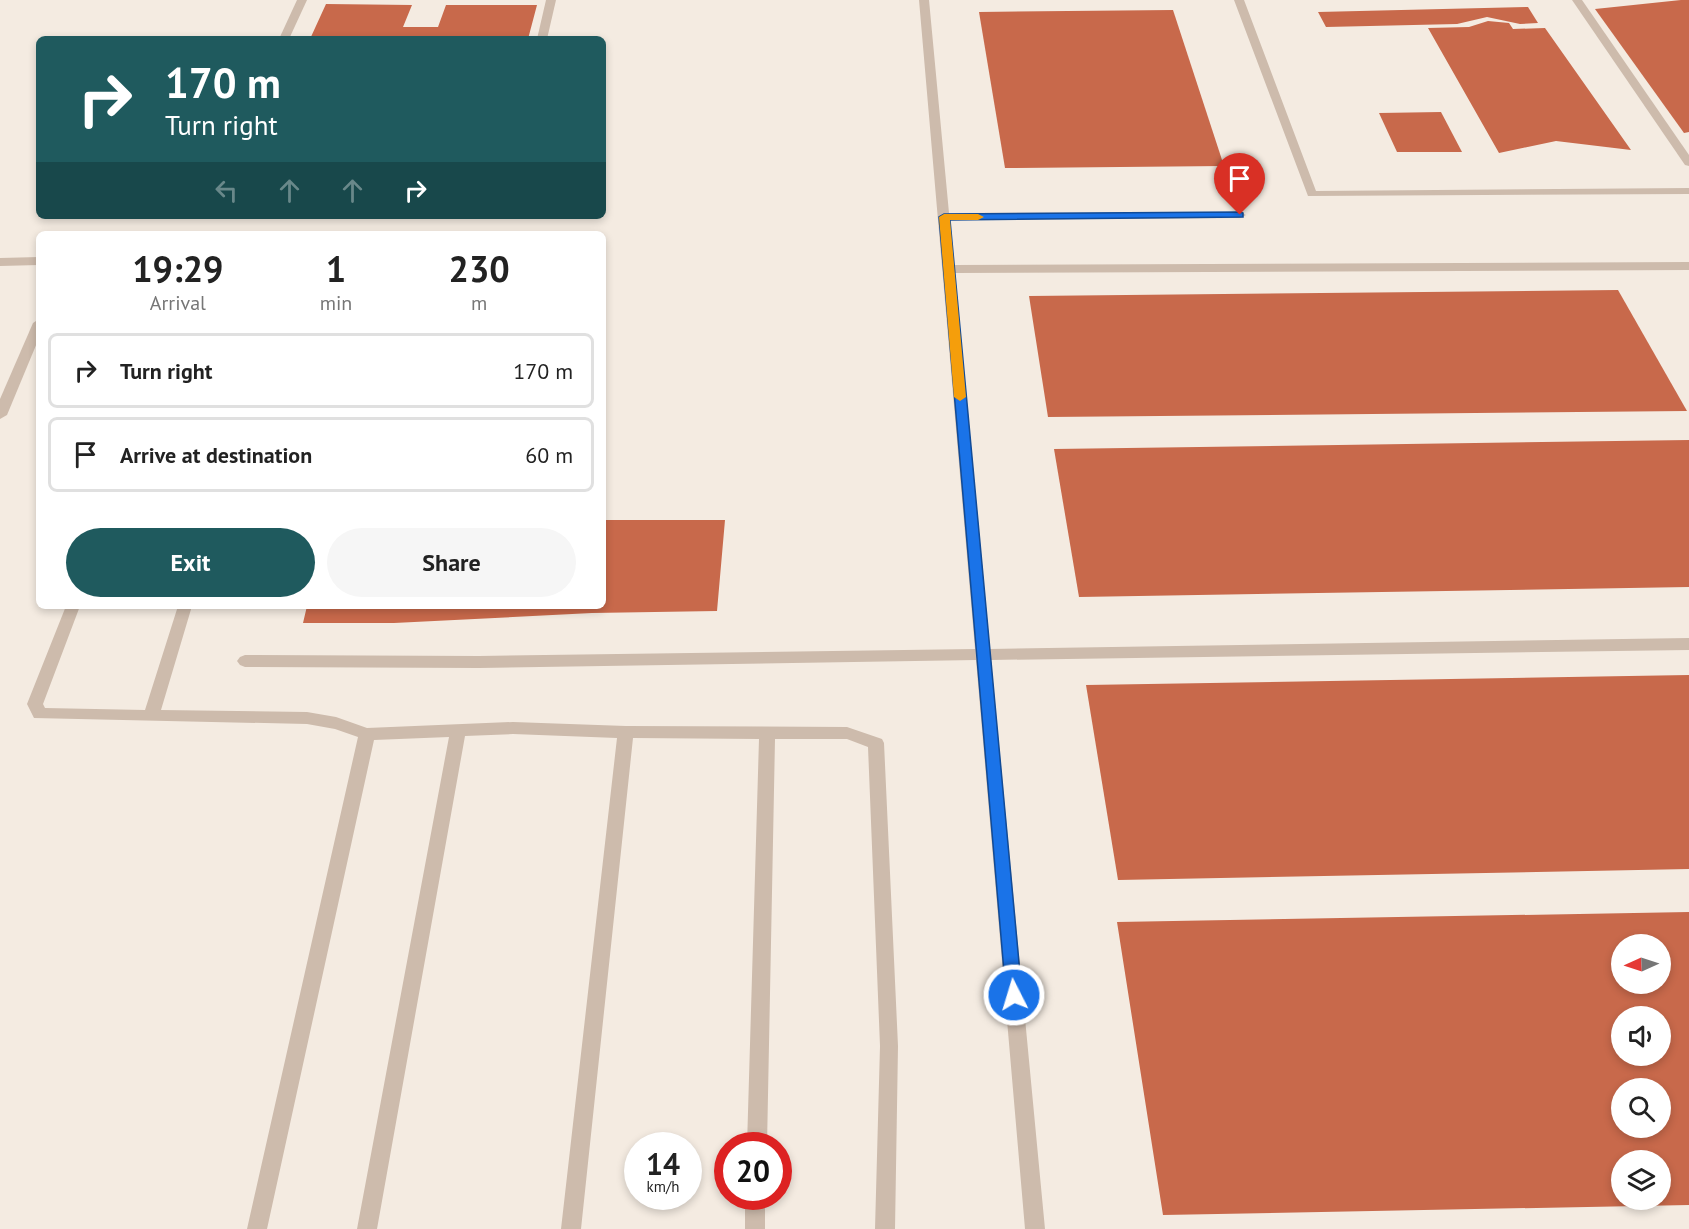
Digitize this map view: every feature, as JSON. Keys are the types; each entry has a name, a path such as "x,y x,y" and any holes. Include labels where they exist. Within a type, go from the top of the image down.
{"lane":[{"path":"285,36 302,0"},
{"path":"543,36 552,0"},
{"path":"924,0 1035,1229"},
{"path":"1239,0 1312,194 1689,190"},
{"path":"1577,0 1689,164"},
{"path":"944,217 1240,215"},
{"path":"0,261 36,261"},
{"path":"949,269 1689,266"},
{"path":"0,415 36,329"},
{"path":"72,609 35,704 40,714 307,718 336,723 367,734 513,728 626,732 847,733 876,743 889,1046 885,1229"},
{"path":"151,716 184,609"},
{"path":"245,661 479,662 1689,644"},
{"path":"367,1229 458,730"},
{"path":"571,1229 626,732"},
{"path":"757,1132 767,733"},
{"path":"257,1229 367,734"},
{"path":"755,1229 756,1210"}],"building":[{"path":"1689,0 1689,132 1684,133 1595,9"},
{"path":"326,4 412,5 403,27 438,27 446,5 537,5 529,36 311,36"},
{"path":"1528,7 1538,23 1520,24 1487,17 1457,24 1326,27 1318,12"},
{"path":"1173,10 1224,166 1005,168 979,12"},
{"path":"1488,21 1509,23 1513,29 1545,28 1631,150 1556,141 1499,153 1428,28 1469,27"},
{"path":"1441,112 1462,152 1397,152 1379,113"},
{"path":"1618,290 1687,411 1048,417 1029,296"},
{"path":"1689,440 1689,587 1079,597 1054,449"},
{"path":"606,520 725,520 717,611 592,613 394,623 303,623 306,609 606,609"},
{"path":"1689,675 1689,869 1118,880 1086,685"},
{"path":"1689,912 1689,1205 1671,1205 1671,1150 1611,1150 1611,1206 1163,1215 1117,922"}],"slow traffic":[{"path":"960,397 944,217 978,217"}],"route":[{"path":"1014,995 944,217 1240,215"}]}
